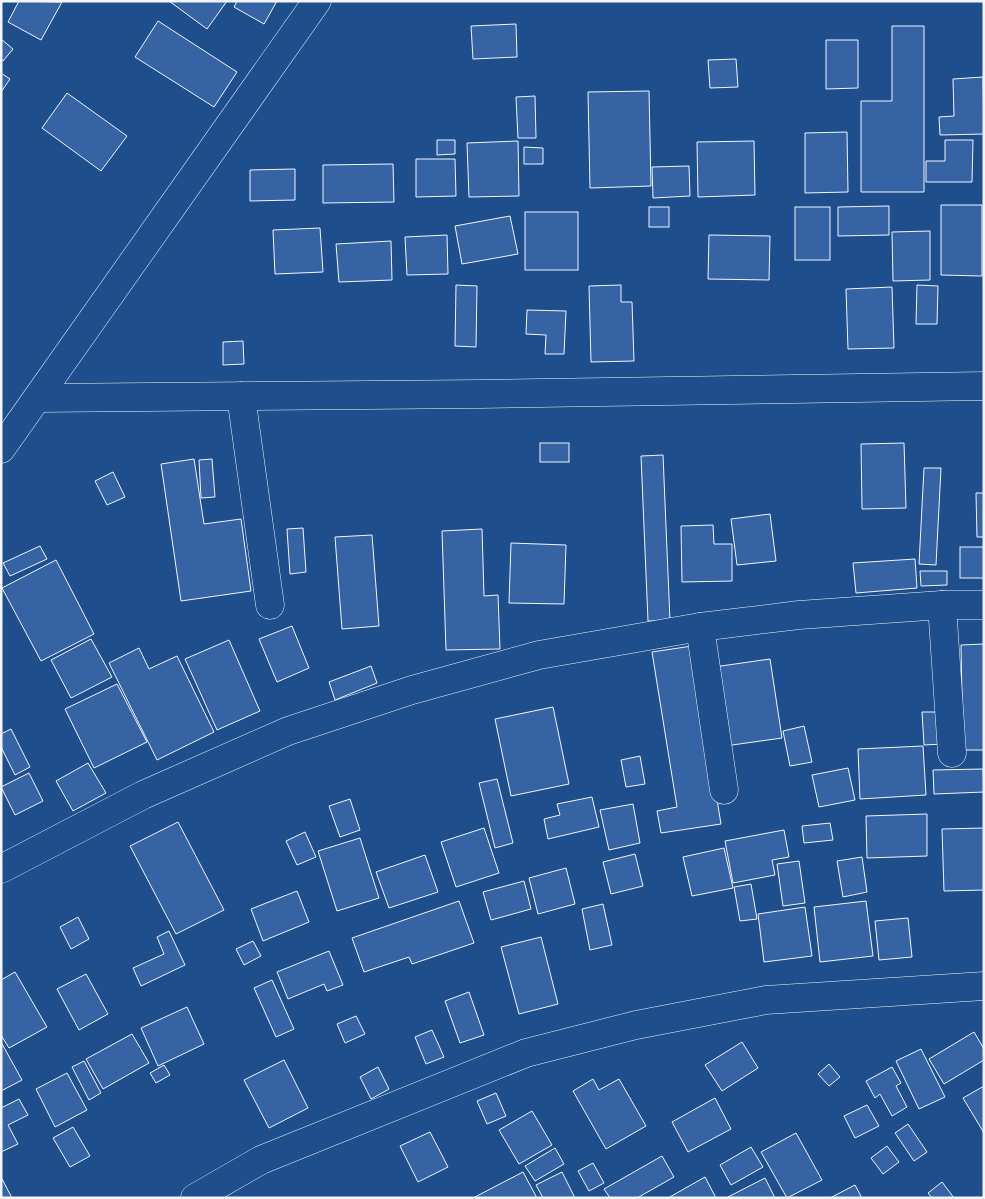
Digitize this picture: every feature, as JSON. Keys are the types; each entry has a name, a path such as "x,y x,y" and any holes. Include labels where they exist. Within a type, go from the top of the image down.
{"street":[{"path":"1,449 39,398 317,1"},
{"path":"39,398 984,386"},
{"path":"241,396 270,605"},
{"path":"942,605 952,753"},
{"path":"1,869 143,795 288,731 412,690 539,655 700,627 799,615 942,605 984,605"},
{"path":"700,627 724,790"},
{"path":"195,1198 261,1160 526,1053 636,1025 766,1000 984,986"}],"building":[{"path":"19,1 62,2 41,40 8,22"},
{"path":"169,1 227,1 207,29"},
{"path":"237,1 277,1 264,24 234,7"},
{"path":"158,21 237,72 214,107 135,57"},
{"path":"516,24 517,57 473,59 471,26"},
{"path":"892,26 924,26 924,192 861,192 861,101 892,101"},
{"path":"1,39 13,49 3,61 1,59"},
{"path":"826,40 858,40 858,88 826,89"},
{"path":"736,59 738,87 710,88 708,60"},
{"path":"1,73 10,79 1,92"},
{"path":"983,77 984,134 940,135 939,117 954,116 953,79"},
{"path":"649,91 651,186 590,188 588,92"},
{"path":"67,93 127,136 101,171 42,128"},
{"path":"535,96 536,138 518,138 516,97"},
{"path":"847,132 848,192 805,193 805,133"},
{"path":"437,140 455,140 455,154 437,155"},
{"path":"945,140 973,140 972,182 926,182 926,161 945,161"},
{"path":"518,141 519,196 469,197 467,143"},
{"path":"754,141 755,195 698,197 697,142"},
{"path":"524,147 543,148 543,164 524,164"},
{"path":"416,159 455,159 456,196 416,197"},
{"path":"393,164 394,202 323,203 323,165"},
{"path":"689,166 690,196 653,198 652,167"},
{"path":"295,169 295,200 250,201 250,170"},
{"path":"941,205 982,205 982,276 941,275"},
{"path":"889,206 889,235 838,236 838,207"},
{"path":"649,207 669,207 669,227 649,227"},
{"path":"795,207 830,207 830,260 795,260"},
{"path":"525,212 578,212 578,270 525,270"},
{"path":"510,216 518,254 462,264 455,226"},
{"path":"320,228 323,272 275,274 273,230"},
{"path":"930,231 930,280 893,281 892,232"},
{"path":"447,235 448,274 407,275 405,237"},
{"path":"709,235 770,236 769,280 708,279"},
{"path":"391,241 392,280 339,282 336,244"},
{"path":"456,285 477,286 476,347 455,346"},
{"path":"621,285 621,302 632,302 634,361 591,362 589,286"},
{"path":"917,285 938,286 937,324 916,324"},
{"path":"892,287 894,348 848,349 846,289"},
{"path":"527,310 566,311 564,354 545,354 546,335 526,334"},
{"path":"243,341 244,364 223,365 223,342"},
{"path":"540,443 569,443 569,462 540,462"},
{"path":"904,443 906,508 862,509 861,444"},
{"path":"663,455 670,621 648,621 641,456"},
{"path":"194,459 204,524 241,519 251,591 181,601 161,464"},
{"path":"212,459 215,497 201,498 199,460"},
{"path":"924,468 941,468 936,565 919,564"},
{"path":"113,472 125,497 107,505 95,481"},
{"path":"976,493 984,493 984,537 977,537"},
{"path":"770,514 776,561 737,565 731,519"},
{"path":"713,525 714,544 732,544 732,581 682,582 681,526"},
{"path":"303,528 306,572 290,574 287,529"},
{"path":"482,529 484,596 498,595 500,649 446,650 442,531"},
{"path":"372,535 379,626 342,629 335,537"},
{"path":"511,543 566,545 564,604 509,603"},
{"path":"40,546 47,559 10,576 3,563"},
{"path":"960,547 984,547 984,578 960,578"},
{"path":"915,559 917,588 856,593 853,563"},
{"path":"56,560 94,634 41,661 2,588"},
{"path":"920,571 947,571 947,585 921,586"},
{"path":"292,626 309,668 277,682 259,639"},
{"path":"91,639 112,677 71,698 51,660"},
{"path":"229,640 260,711 217,730 185,659"},
{"path":"984,644 984,750 963,750 961,645"},
{"path":"692,646 721,824 661,833 657,811 677,807 652,652"},
{"path":"139,648 149,669 177,656 214,732 157,760 109,663"},
{"path":"770,659 782,738 725,746 714,667"},
{"path":"371,666 377,683 335,700 329,682"},
{"path":"117,684 147,742 94,768 65,709"},
{"path":"553,707 569,784 511,796 495,719"},
{"path":"922,712 941,712 943,744 924,745"},
{"path":"804,726 812,762 790,766 783,731"},
{"path":"11,729 30,767 15,775 1,747 1,734"},
{"path":"923,746 926,795 860,799 858,749"},
{"path":"640,756 645,784 626,787 621,760"},
{"path":"88,763 106,793 73,811 56,781"},
{"path":"848,768 855,800 819,807 812,775"},
{"path":"983,769 984,792 934,794 933,770"},
{"path":"29,773 43,801 15,815 1,787"},
{"path":"497,779 513,843 495,848 479,783"},
{"path":"592,797 599,827 548,839 544,819 560,815 557,804"},
{"path":"350,799 360,830 340,837 329,806"},
{"path":"633,804 640,843 609,850 600,810"},
{"path":"927,814 927,856 867,858 866,816"},
{"path":"178,822 224,910 176,934 130,846"},
{"path":"830,823 833,840 804,843 802,826"},
{"path":"484,828 499,873 456,887 441,842"},
{"path":"984,828 984,890 944,891 942,829"},
{"path":"784,830 789,857 772,860 775,875 733,883 725,841"},
{"path":"305,832 316,857 297,865 286,841"},
{"path":"360,838 379,898 337,911 318,851"},
{"path":"724,848 733,888 692,896 683,857"},
{"path":"635,854 643,886 611,894 603,862"},
{"path":"425,855 438,892 389,908 376,872"},
{"path":"862,857 867,892 843,897 837,861"},
{"path":"799,861 805,903 783,906 777,864"},
{"path":"566,868 575,904 538,914 529,878"},
{"path":"524,881 531,909 491,920 483,892"},
{"path":"751,884 757,919 740,921 734,887"},
{"path":"297,891 309,922 263,941 251,909"},
{"path":"459,901 474,943 412,964 409,957 364,972 352,938"},
{"path":"866,901 873,956 820,962 814,907"},
{"path":"603,904 612,945 590,950 582,909"},
{"path":"805,907 812,956 764,962 758,914"},
{"path":"78,917 89,939 71,949 60,927"},
{"path":"908,918 912,957 879,960 875,921"},
{"path":"169,931 185,965 141,986 133,968 164,954 157,937"},
{"path":"541,937 558,1004 519,1014 501,947"},
{"path":"253,941 261,956 244,965 236,949"},
{"path":"329,951 343,985 327,991 324,984 288,999 277,972"},
{"path":"15,972 47,1027 9,1048 1,1035 1,980"},
{"path":"86,974 108,1014 79,1030 57,989"},
{"path":"272,980 294,1029 276,1037 254,988"},
{"path":"469,992 484,1035 460,1043 445,1001"},
{"path":"187,1007 204,1044 158,1066 141,1028"},
{"path":"356,1016 365,1034 345,1043 337,1024"},
{"path":"432,1030 444,1057 426,1064 415,1037"},
{"path":"974,1032 984,1049 984,1060 944,1084 929,1059"},
{"path":"132,1034 149,1063 103,1089 86,1059"},
{"path":"1,1042 22,1080 1,1091"},
{"path":"742,1042 758,1068 722,1091 705,1065"},
{"path":"921,1049 945,1097 919,1109 896,1061"},
{"path":"284,1060 308,1108 269,1128 244,1080"},
{"path":"84,1061 101,1093 89,1100 72,1067"},
{"path":"829,1064 840,1077 829,1086 818,1074"},
{"path":"164,1065 170,1075 156,1083 150,1073"},
{"path":"378,1067 389,1089 371,1099 360,1077"},
{"path":"892,1067 901,1083 896,1086 907,1107 892,1116 880,1094 875,1098 866,1081"},
{"path":"67,1073 87,1110 55,1127 36,1089"},
{"path":"593,1079 599,1090 619,1079 646,1126 606,1149 573,1091"},
{"path":"984,1086 984,1133 963,1098"},
{"path":"496,1093 506,1116 487,1124 477,1101"},
{"path":"715,1098 731,1129 688,1152 672,1122"},
{"path":"19,1099 28,1115 8,1125 18,1144 1,1152 1,1108"},
{"path":"867,1105 879,1126 855,1138 844,1116"},
{"path":"532,1111 552,1145 519,1164 499,1130"},
{"path":"908,1124 927,1152 914,1161 895,1133"},
{"path":"73,1127 90,1156 70,1167 53,1138"},
{"path":"430,1132 448,1167 418,1182 400,1146"},
{"path":"796,1133 822,1180 787,1198 761,1152"},
{"path":"887,1146 899,1162 883,1174 871,1158"},
{"path":"751,1147 763,1167 731,1185 720,1165"},
{"path":"555,1148 564,1164 535,1181 525,1166"},
{"path":"662,1156 674,1177 637,1198 610,1198 604,1189"},
{"path":"593,1163 604,1183 589,1191 578,1171"},
{"path":"523,1172 537,1198 473,1198"},
{"path":"562,1172 575,1198 543,1198 536,1185"},
{"path":"1,1177 12,1198 1,1198"},
{"path":"705,1177 716,1198 668,1198"},
{"path":"765,1178 775,1198 728,1197"},
{"path":"942,1182 954,1198 932,1198 928,1193"},
{"path":"855,1185 862,1198 830,1198"}]}
